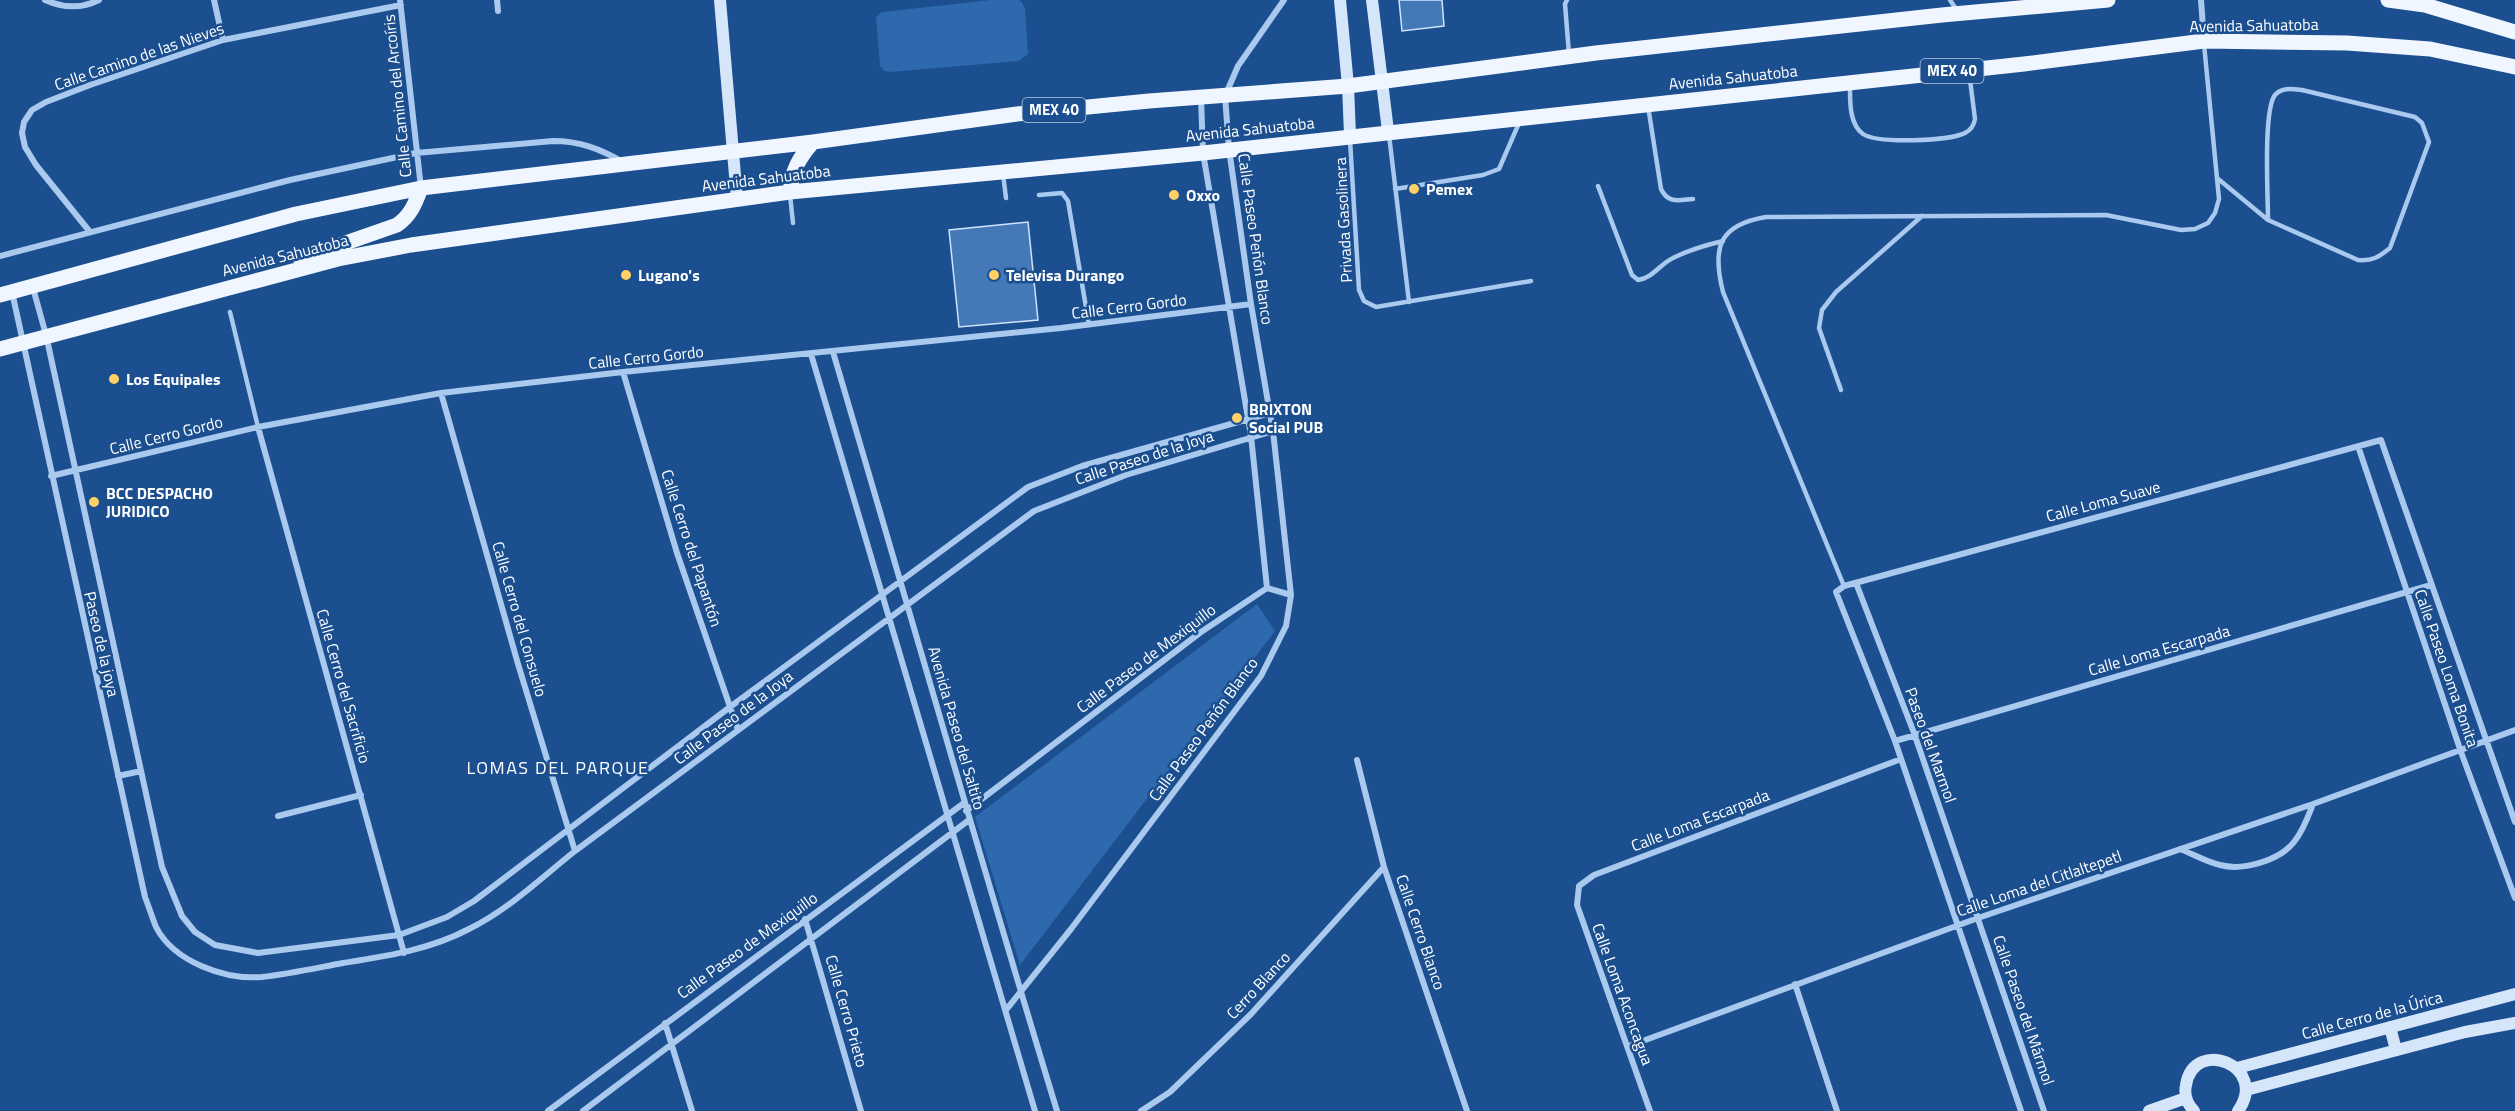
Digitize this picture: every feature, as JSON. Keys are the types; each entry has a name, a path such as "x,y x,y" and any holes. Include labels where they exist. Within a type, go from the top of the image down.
{"main road":[{"name":"Avenida Sahuatoba","path":"6,293 296,214 421,188 813,142 1017,114 1348,86 1569,57 2108,0"},
{"path":"2388,0 2426,5 2515,32"},
{"name":"Avenida Sahuatoba","path":"0,349 295,269 411,245 790,192 1203,153 1350,135 1969,70 2204,41 2346,43 2430,49 2515,67"},
{"path":"790,192 794,169 800,156 813,142"},
{"path":"295,269 314,254 397,225 414,208 421,188"}],"street":[{"path":"45,0 67,7 88,5 99,0"},
{"path":"214,0 224,40"},
{"path":"497,0 498,11"},
{"path":"720,0 737,199"},
{"path":"1225,96 1238,66 1284,0"},
{"path":"1340,0 1350,135"},
{"path":"1372,0 1388,131"},
{"path":"2201,0 2204,41"},
{"name":"Calle Camino de las Nieves","path":"90,232 36,165 25,147 22,133 24,122 32,110 46,102 90,85 224,40 401,2"},
{"name":"Calle Camino del Arcoíris","path":"401,2 421,188"},
{"name":"Calle Paseo Peñón Blanco","path":"1006,1010 1261,676 1286,626 1291,595 1273,431 1251,304 1229,149 1225,96"},
{"path":"1201,98 1203,153 1249,418 1267,588 1291,595"},
{"path":"0,256 290,180 416,153 572,141 589,145 626,163"},
{"name":"Paseo de la joya","path":"32,285 46,335 162,867 182,916 195,932"},
{"name":"Paseo de la joya","path":"6,293 24,342 51,476 145,897 157,928 170,945"},
{"name":"Calle Cerro Gordo","path":"51,476 258,427 441,393 623,372 1089,325 1251,304"},
{"name":"Avenida Paseo del Saltito","path":"833,352 908,604 966,811 1057,1111"},
{"path":"811,354 1035,1111"},
{"name":"Calle Cerro del Papantón","path":"623,372 677,553 738,730"},
{"name":"Calle Cerro del Consuelo","path":"441,393 575,851"},
{"name":"Calle Paseo de la Joya","path":"195,932 215,945 258,953 399,935 447,917 474,901 881,594 1028,487 1082,466 1270,413"},
{"name":"Calle Cerro del Sacrificio","path":"258,427 404,953"},
{"name":"Calle Paseo de la Joya","path":"170,945 184,957 207,968 232,975 260,977 404,953 438,944 471,929 503,908 575,851 1019,521 1050,503 1125,475 1273,431"},
{"name":"Calle Loma Suave","path":"1844,586 2377,440 2382,441"},
{"name":"Calle Paseo Loma Bonita","path":"2382,441 2515,822"},
{"name":"Calle Paseo Loma Bonita","path":"2358,446 2461,752 2515,898"},
{"name":"Paseo del Marmol","path":"1856,583 1914,734 1978,918"},
{"name":"Calle Loma Escarpada","path":"1895,741 2431,585"},
{"name":"Paseo del Marmol","path":"1844,586 1836,592 1895,741 1956,926"},
{"name":"Calle Paseo de Mexiquillo","path":"966,811 1201,632 1267,588"},
{"name":"Calle Loma del Citlaltepetl","path":"1629,1046 1978,918 2313,804 2461,752 2515,730"},
{"name":"Calle Loma Escarpada","path":"1579,886 1594,875 1901,759"},
{"name":"Calle Cerro Blanco","path":"1357,760 1384,867 1467,1111"},
{"path":"118,776 141,771"},
{"path":"278,816 361,795"},
{"name":"Calle Paseo de Mexiquillo","path":"548,1111 964,803"},
{"path":"2180,849 2220,865 2240,867 2259,862 2293,844 2313,804"},
{"name":"Calle Paseo de Mexiquillo","path":"583,1111 969,820"},
{"name":"Cerro Blanco","path":"1142,1111 1170,1092 1251,1014 1384,867"},
{"name":"Calle Loma Aconcagua","path":"1579,886 1576,905 1629,1046 1650,1111"},
{"name":"Calle Paseo del Mármol","path":"1978,918 2044,1111"},
{"name":"Calle Cerro Prieto","path":"805,920 861,1111"},
{"path":"1956,926 2021,1111"},
{"path":"1794,984 1837,1111"},
{"name":"Calle Cerro de la Úrica","path":"2237,1068 2515,994"},
{"path":"665,1023 673,1041 692,1111"},
{"path":"2246,1090 2465,1032 2515,1023"},
{"path":"2390,1027 2396,1050"},
{"path":"2194,1111 2186,1098 2185,1087 2188,1076 2195,1067 2205,1061 2216,1059 2227,1061 2237,1068 2243,1078 2246,1090 2244,1101 2238,1111"},
{"path":"2149,1111 2186,1098"}],"lane":[{"path":"1567,0 1565,4 1569,57"},
{"path":"1950,0 1959,14"},
{"path":"1844,586 1723,292 1717,267 1718,253 1723,241 1732,228 1746,220 1766,216 2106,215 2181,230 2195,229 2208,223 2215,213 2219,199 2204,41"},
{"path":"1849,82 1853,121 1863,134 1907,141 1945,138 1964,134 1974,124 1969,70"},
{"path":"2217,178 2268,220 2358,260 2379,258 2390,248 2429,142 2428,133 2415,117 2302,90 2285,89 2279,92 2275,95 2270,109 2268,220"},
{"path":"1648,104 1660,189 1664,197 1672,201 1693,199"},
{"path":"1395,189 1483,174 1499,169 1521,117"},
{"path":"1388,131 1409,302 1532,281"},
{"name":"Privada Gasolinera","path":"1350,135 1359,290 1364,301 1376,306 1409,302"},
{"path":"1003,171 1006,198"},
{"path":"1598,186 1632,275 1638,280 1647,279 1670,259 1696,248 1723,241"},
{"path":"790,192 793,223"},
{"path":"1039,195 1062,193 1068,201 1089,325"},
{"path":"1841,390 1819,328 1822,310 1836,292 1922,216"},
{"path":"230,312 258,427"}],"shaded area":[{"path":"991,0 1018,0 1025,8 1028,54 1019,61 890,72 884,71 880,66 876,17 882,12"},
{"path":"1257,604 1275,631 1020,965 975,817"}],"building":[{"path":"1399,0 1442,0 1444,26 1402,31"},
{"name":"Televisa Durango","path":"1028,222 1038,320 959,327 949,230"}],"place":[{"name":"Pemex","path":"1414,189"},
{"name":"Oxxo","path":"1174,195"},
{"name":"Lugano's","path":"626,275"},
{"name":"Televisa Durango","path":"994,275"},
{"name":"Los Equipales","path":"114,379"},
{"name":"BRIXTON Social PUB","path":"1237,418"},
{"name":"BCC DESPACHO JURIDICO","path":"94,502"}],"district":[{"name":"LOMAS DEL PARQUE","path":"558,768"}]}
